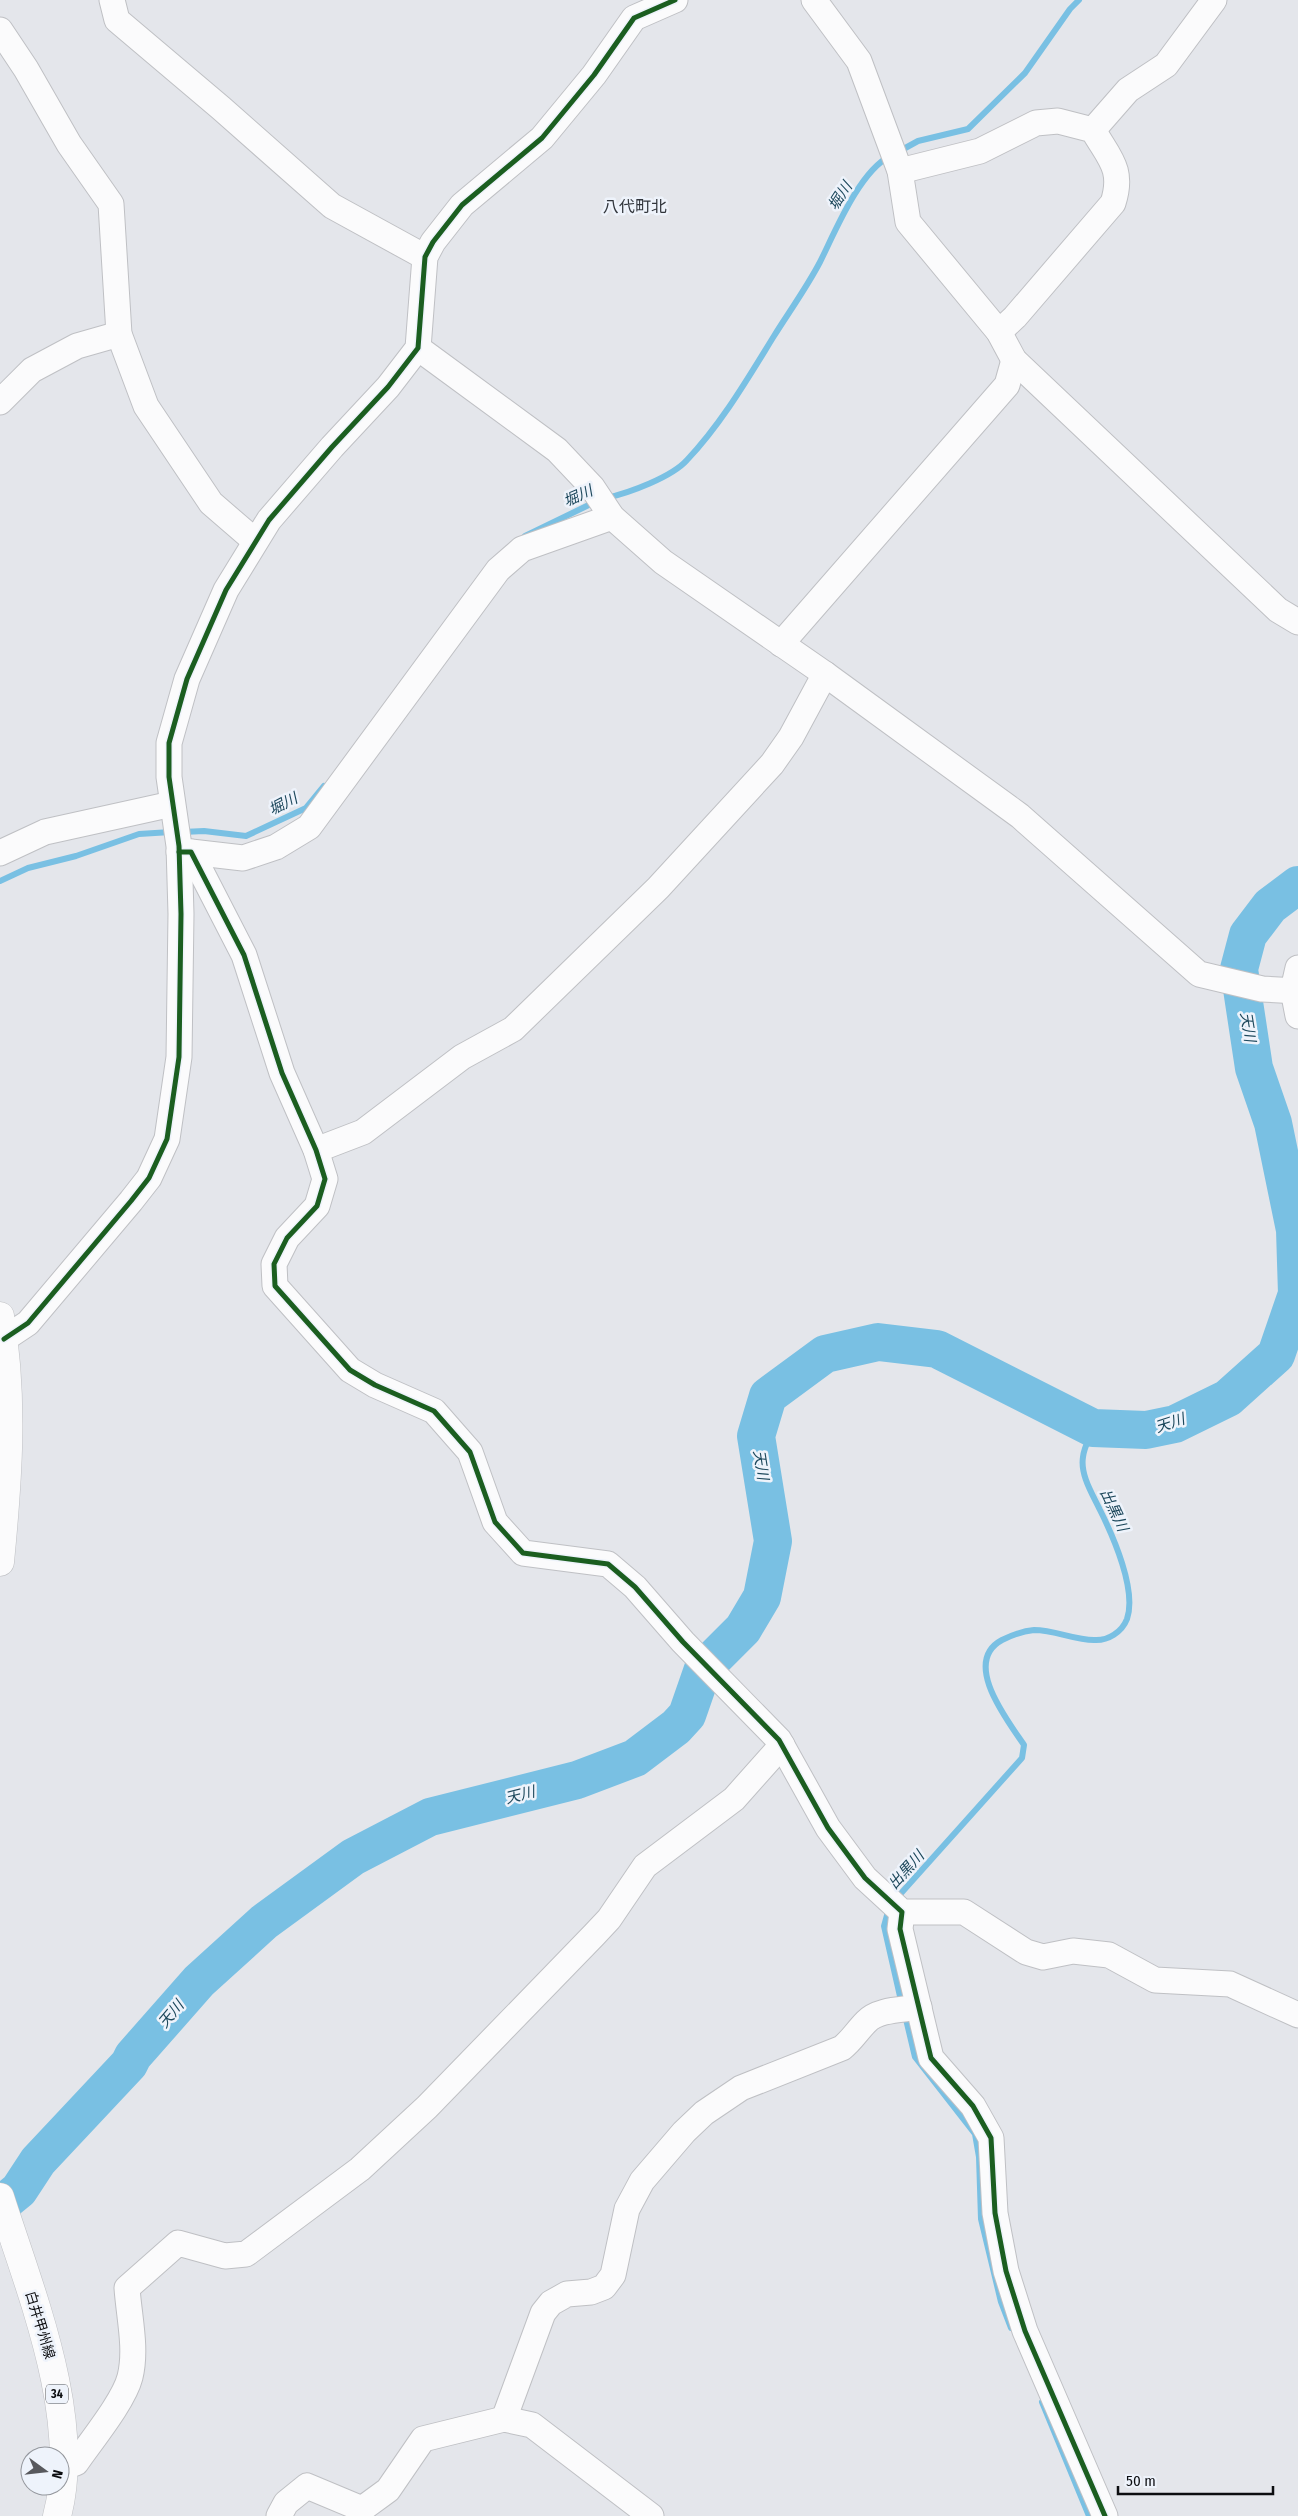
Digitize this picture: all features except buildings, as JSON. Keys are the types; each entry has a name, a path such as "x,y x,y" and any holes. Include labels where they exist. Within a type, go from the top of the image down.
{"main road":[{"path":"0,1562 8,1452 9,1383 2,1327"},
{"name":"白井甲州線","path":"0,2197 54,2372 64,2446"},
{"name":"白井甲州線","path":"57,2516 60,2496"}],"street":[{"path":"112,0 117,20 332,206 425,257"},
{"path":"2,1327 28,1322 149,1178 167,1139 179,1057 183,850 173,810 169,743 184,687 226,590 255,541 275,513 388,387 418,348 425,257 433,242 462,206 542,138 594,75 634,18 675,0"},
{"path":"814,0 859,61 899,169 908,222 999,332 1014,360 1058,399 1278,610 1298,622"},
{"path":"1092,130 1128,90 1166,65 1214,0"},
{"path":"0,30 26,69 69,144 110,204 119,334 146,406 166,439 211,504 255,541"},
{"path":"899,169 980,151 1036,123 1058,121 1092,130 1117,172 1118,186 1112,202 1016,317 999,332"},
{"path":"0,402 32,370 77,346 119,334"},
{"path":"418,348 557,450 592,487 609,514 662,562 825,674 1020,816 1199,974 1262,989 1296,983 1298,1016"},
{"path":"781,644 1007,384 1014,360"},
{"path":"183,850 243,858 276,847 309,827 498,570 522,549 609,514"},
{"path":"316,1150 363,1132 462,1057 513,1029 658,888 772,764 791,737 825,674"},
{"path":"0,853 45,832 173,810"},
{"path":"183,850 244,955 282,1073 316,1150 325,1179 316,1206 288,1238 274,1264 275,1286 350,1370 434,1412 470,1452 495,1522 523,1553 608,1564 635,1587 683,1642 782,1745 828,1828 865,1878 896,1907 931,2058 973,2106 991,2138 995,2212 1006,2272 1026,2331 1105,2516"},
{"path":"70,2465 76,2463 121,2397 130,2379 133,2361 127,2288 178,2243 225,2256 246,2254 360,2169 427,2107 594,1935 609,1919 645,1866 734,1799 782,1745"},
{"path":"896,1907 964,1912 1026,1952 1043,1957 1073,1951 1110,1955 1155,1980 1230,1984 1298,2015"},
{"path":"504,2419 543,2312 551,2303 567,2294 591,2292 604,2287 613,2275 627,2209 642,2181 684,2132 704,2113 741,2088 842,2048 853,2039 867,2020 890,2012 918,2007"},
{"path":"279,2516 286,2503 307,2486 362,2509 388,2490 424,2439 504,2419 532,2425 651,2516"}],"waterway":[{"name":"堀川","path":"898,152 918,141 968,129 1025,73 1070,9 1079,0"},
{"name":"堀川","path":"606,498 638,488 661,478 680,466 700,446 734,400 804,290 858,189 868,175 890,156"},
{"name":"堀川","path":"525,536 597,501"},
{"name":"堀川","path":"183,832 204,831 246,836 306,808 324,786"},
{"name":"堀川","path":"0,881 28,868 76,856 139,834 171,832"},
{"name":"天川","path":"0,2201 8,2199 19,2190 38,2161 129,2064 133,2056 199,1981 264,1922 353,1857 430,1817 577,1780 635,1758 676,1727 687,1715 703,1669 743,1629 762,1597 773,1541 756,1436 768,1396 825,1354 878,1342 937,1349 1093,1428 1146,1430 1175,1424 1228,1398 1276,1355 1297,1294 1295,1230 1273,1123 1254,1068 1239,969 1248,935 1270,906 1298,885"},
{"name":"出黒川","path":"895,1900 1022,1758 1024,1745 999,1707 987,1677 986,1662 991,1650 1002,1640 1022,1632 1034,1630 1087,1640 1099,1640 1114,1635 1125,1624 1129,1607 1129,1593 1122,1563 1083,1471 1084,1453 1093,1428"},
{"name":"出黒川","path":"889,1908 884,1926 902,2005"},
{"name":"出黒川","path":"905,2015 915,2057 975,2134 979,2157 981,2219 1001,2302 1011,2328"},
{"name":"出黒川","path":"1042,2402 1089,2516"}],"cycle path":[{"path":"4,1339 28,1323 131,1201 149,1178 167,1139 179,1057 181,914 179,846 169,777 169,743 187,679 226,590 269,520 332,447 388,387 418,348 425,257 433,242 462,205 542,138 594,75 634,18 675,0"},
{"path":"179,852 191,852 244,955 282,1073 316,1150 325,1179 317,1206 287,1238 274,1264 275,1286 350,1370 375,1385 434,1411 470,1452 495,1522 523,1553 608,1564 635,1587 683,1642 779,1740 828,1828 865,1878 902,1912 900,1929 931,2058 973,2106 991,2138 995,2213 1006,2271 1025,2331 1105,2516"}],"district":[{"name":"八代町北","path":"635,206"}]}
